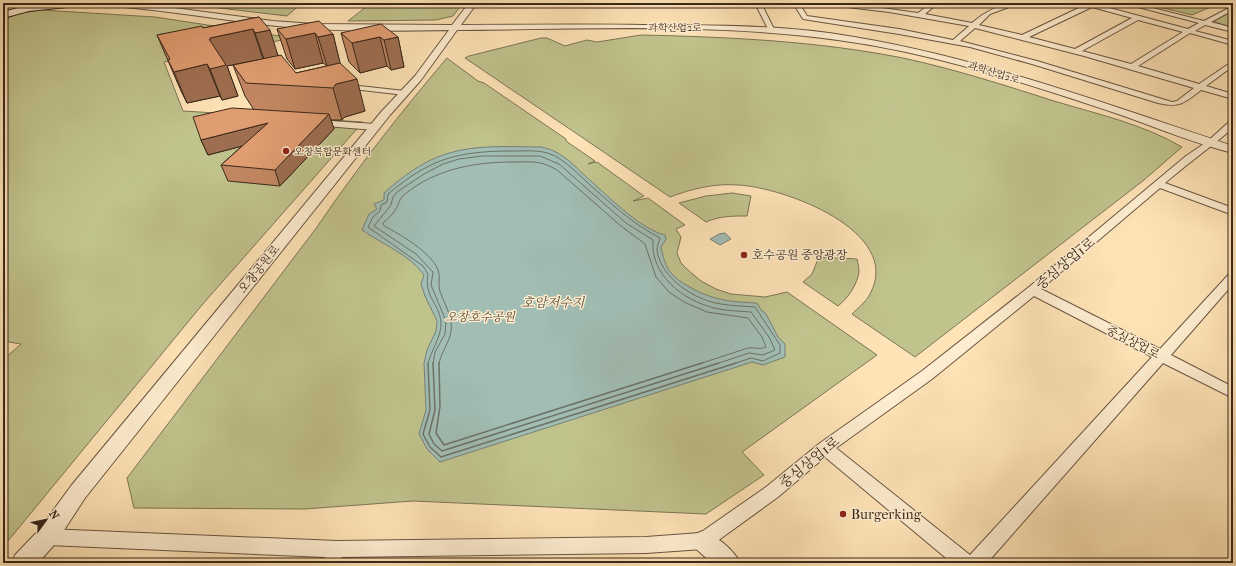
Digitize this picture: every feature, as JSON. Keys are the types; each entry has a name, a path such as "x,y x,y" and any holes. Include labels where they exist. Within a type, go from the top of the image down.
{"main road":[{"path":"3,12 23,3"},
{"path":"3,15 29,8 78,3"}],"street":[{"name":"과학산업2로","path":"100,3 163,8 260,22 308,26 383,28 701,27 771,29 855,40 956,61 1043,87 1233,150"},
{"name":"오창공원로","path":"23,563 47,537 78,492 375,127 418,78 473,3"},
{"path":"758,3 771,29"},
{"path":"796,3 805,18 855,24 955,42 1026,60 1166,103 1179,103 1233,64"},
{"path":"919,15 934,3"},
{"path":"955,42 988,14 1017,3"},
{"path":"1126,3 1233,30"},
{"path":"838,4 855,24"},
{"path":"838,4 919,15 1023,37 1233,97"},
{"path":"1023,37 1088,4 1233,42"},
{"path":"1132,67 1203,22 1233,8"},
{"path":"1076,51 1138,17"},
{"path":"338,86 405,93"},
{"path":"304,122 375,127"},
{"name":"중심상업1로","path":"703,541 772,492 825,448 927,375 1033,290 1189,158 1211,143 1233,123"},
{"path":"1158,184 1233,212"},
{"path":"975,563 1233,277"},
{"name":"중심상업로","path":"1033,290 1233,393"},
{"path":"825,448 966,563"},
{"path":"47,537 334,556 646,545 703,541 729,563"}],"green space":[{"path":"177,3 302,3 287,16"},
{"path":"311,3 463,3 453,16 436,20 348,21 366,7"},
{"path":"1143,3 1202,3 1213,6 1192,15"},
{"path":"42,10 155,17 293,38 164,62 183,111 363,122 202,305 3,547 3,360 21,344 3,341 3,20 20,13"},
{"path":"1232,11 1233,28 1212,21"},
{"path":"641,35 773,41 871,52 903,58 941,67 1120,120 1152,132 1182,147 1144,180 915,357 852,314 870,294 876,271 870,251 855,232 834,217 809,204 782,194 738,185 703,187 670,197 465,58 541,38 547,38 565,46 587,40 597,42"},
{"name":"오창호수공원","path":"447,58 478,81 484,83 566,139 566,141 595,161 588,164 597,162 644,196 633,201 648,198 685,225 676,229 681,237 677,253 681,263 701,281 716,289 731,294 765,297 787,292 877,355 742,452 764,475 706,514 413,501 304,509 134,508 127,478 396,120"},
{"path":"732,193 751,196 747,216 721,217 706,222 679,203 706,196"},
{"path":"819,257 857,259 859,272 856,282 849,295 838,306 803,282 812,274"}],"water":[{"name":"호암저수지","path":"481,147 541,147 553,151 573,164 633,217 644,225 665,235 666,239 661,247 663,257 669,270 679,280 697,291 713,297 730,301 757,303 761,310 766,314 778,337 785,344 785,357 763,365 752,362 440,462 427,449 419,434 426,410 424,363 427,350 436,331 437,321 421,284 424,275 404,256 362,230 369,214 377,209 374,204 384,200 384,193 405,175 437,157 457,151"},
{"path":"725,233 731,239 720,245 710,239 719,234"}],"building":[{"path":"259,17 270,30 255,33 253,29 209,39 226,65 210,69 207,64 174,72 168,60 170,59 157,35 202,26 203,28"},
{"path":"319,21 333,34 318,37 315,33 286,39 277,29"},
{"path":"381,24 398,37 384,40 380,37 352,43 341,33"},
{"path":"281,55 296,73 340,63 357,79 336,84 333,88 246,83 233,65"},
{"path":"232,108 329,114 275,170 221,165 268,123 201,140 193,117"},
{"path":"40,560 237,560 236,563 35,563"}],"place":[{"name":"오창복합문화센터","path":"286,151"},
{"name":"호수공원 중앙광장","path":"744,255"},
{"name":"Burgerking","path":"843,514"}]}
